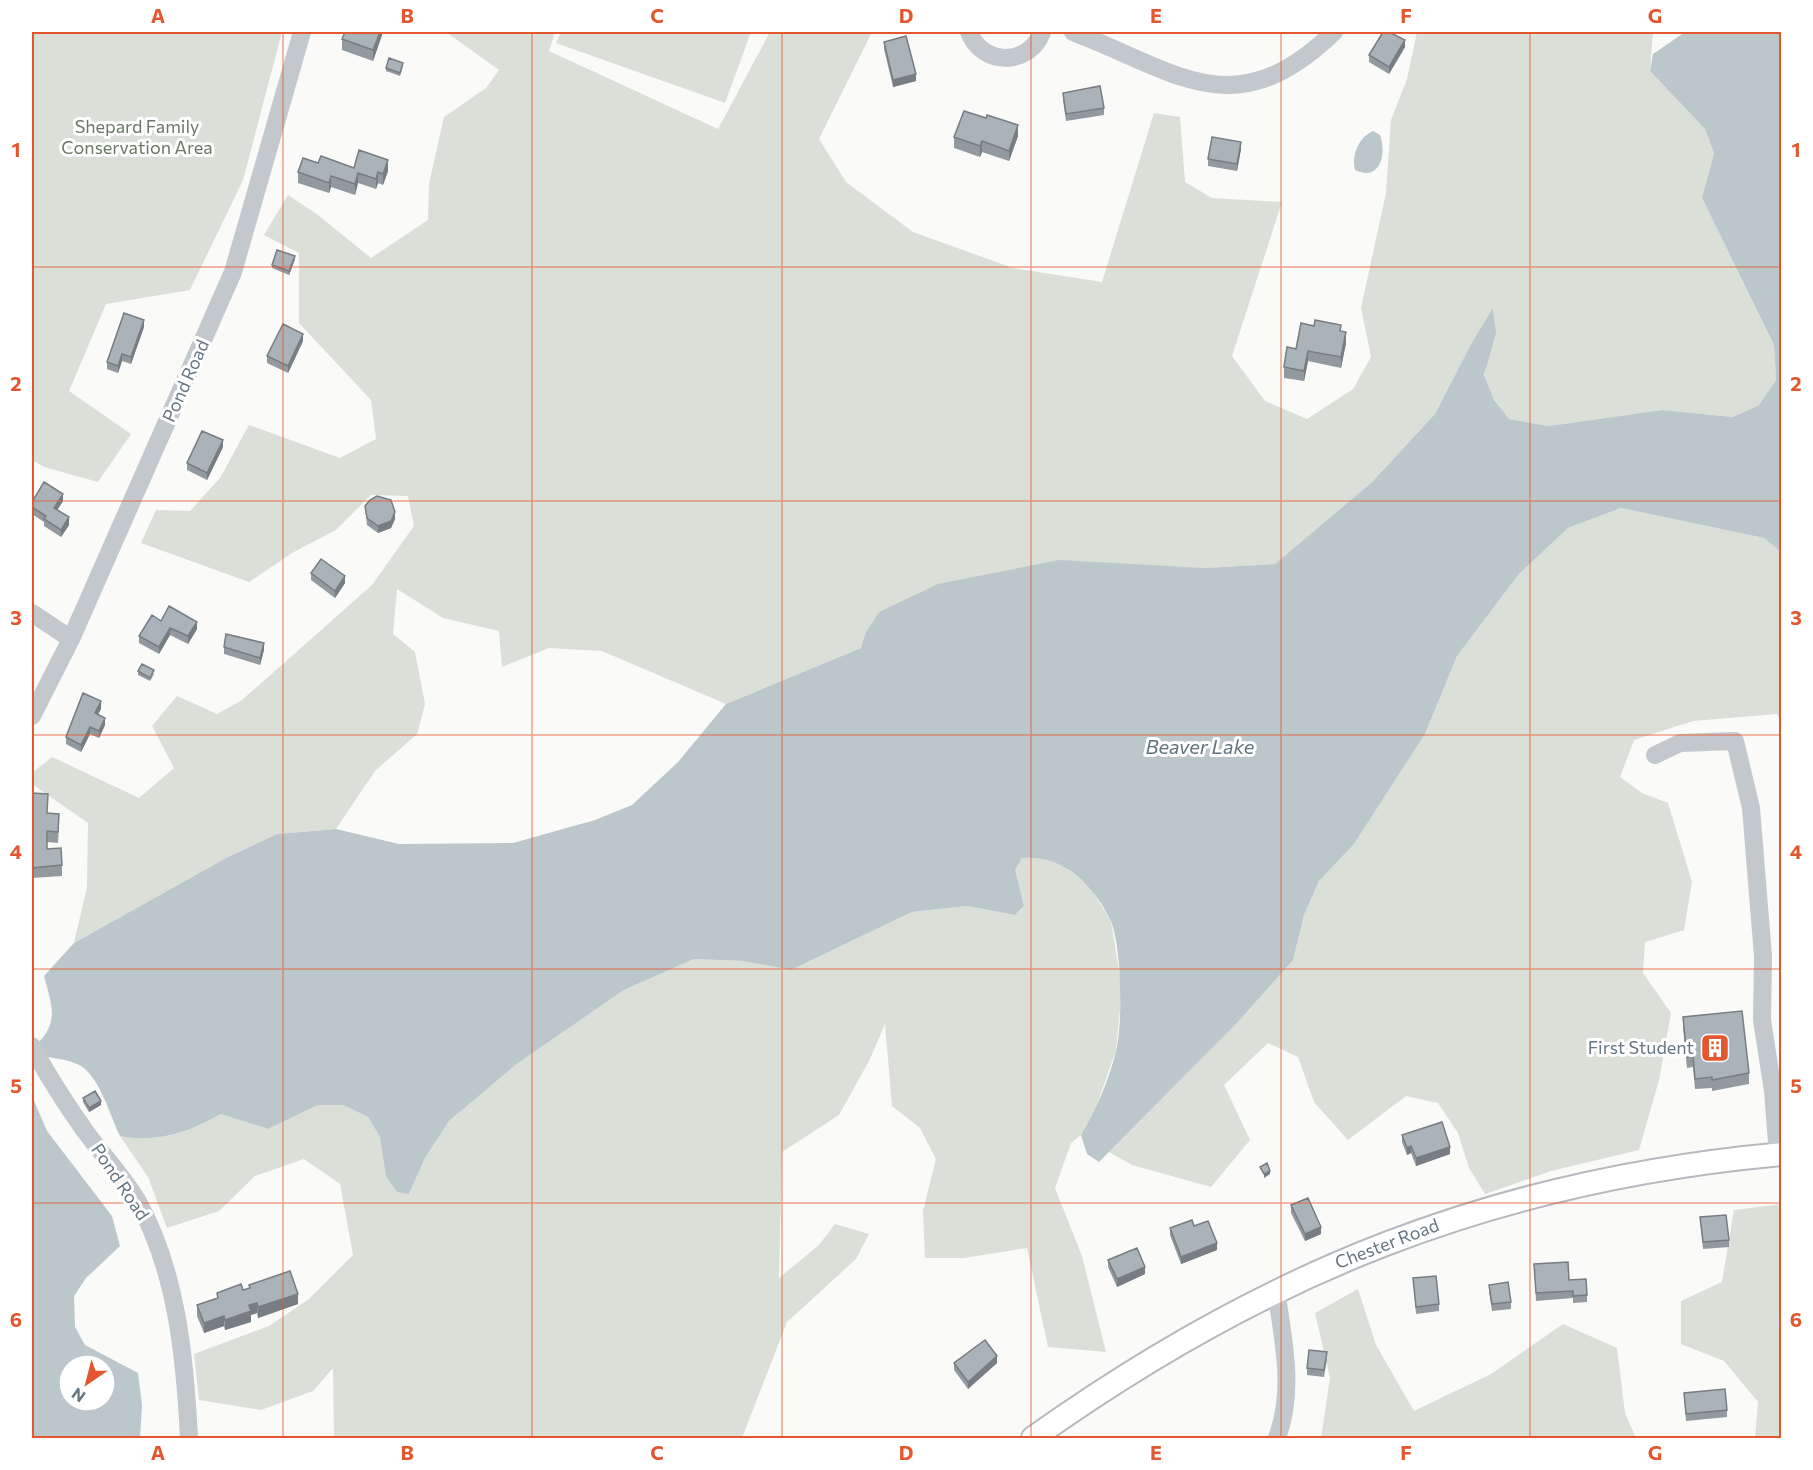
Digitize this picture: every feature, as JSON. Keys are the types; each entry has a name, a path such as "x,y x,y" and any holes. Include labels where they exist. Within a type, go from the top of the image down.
{"main road":[{"name":"Chester Road","path":"1033,1438 1137,1368 1276,1290 1415,1231 1488,1207 1630,1174 1716,1160 1780,1154"}],"street":[{"name":"Pond Road","path":"32,716 71,639 233,272 302,32"},
{"path":"969,32 975,43 986,53 1006,58 1026,52 1036,43 1042,32"},
{"path":"1073,32 1176,77 1213,85 1243,83 1278,72 1301,60 1334,32"},
{"path":"32,613 71,639"},
{"path":"1655,755 1680,743 1735,741 1751,808 1763,956 1762,1020 1780,1154"},
{"name":"Pond Road","path":"32,1046 56,1088 135,1198 157,1243 166,1269 180,1345 189,1438"},
{"path":"1276,1290 1288,1387 1277,1438"}],"green space":[{"name":"Shepard Family Conservation Area","path":"32,32 282,32 243,180 190,290 106,304 69,391 131,434 98,482 44,467 32,460"},
{"path":"446,32 555,32 549,51 718,129 770,32 872,32 819,139 846,182 913,232 1013,268 1102,282 1154,113 1180,117 1185,182 1212,198 1282,202 1232,356 1265,401 1307,419 1353,389 1371,357 1361,308 1386,193 1391,120 1407,79 1417,32 1653,32 1650,71 1705,129 1714,153 1702,198 1774,345 1776,380 1759,405 1733,417 1662,410 1549,426 1509,419 1493,398 1485,380 1487,357 1494,328 1493,309 1471,344 1435,414 1372,482 1275,564 1203,568 865,634 861,648 726,704 602,651 549,648 502,667 499,631 443,618 397,589 393,634 415,652 425,704 417,734 375,771 336,829 277,834 226,858 74,943 87,887 88,823 32,784 32,773 52,757 139,798 174,768 152,726 177,696 217,714 242,700 372,585 414,526 408,496 371,495 336,530 292,553 249,582 141,543 156,510 190,511 220,478 249,425 340,458 376,439 371,400 299,323 299,253 264,235 288,195 318,215 371,258 428,220 429,184 444,117 486,88 499,70"},
{"path":"561,32 751,32 725,103 556,43"},
{"path":"1621,508 1764,538 1781,552 1781,721 1777,714 1693,721 1634,740 1620,777 1642,793 1668,803 1692,882 1684,930 1645,942 1643,973 1671,1013 1659,1080 1639,1150 1551,1171 1485,1194 1469,1168 1458,1133 1438,1103 1406,1096 1348,1140 1314,1102 1298,1057 1268,1043 1224,1085 1250,1140 1211,1187 1132,1165 1109,1152 1238,1022 1293,960 1304,915 1319,881 1354,844 1425,734 1457,656 1519,574 1568,528"},
{"path":"1038,857 1062,865 1089,886 1111,921 1122,989 1116,1050 1094,1113 1081,1135 1071,1143 1055,1188 1082,1256 1106,1352 1048,1347 1027,1248 964,1258 925,1258 923,1211 936,1159 920,1128 892,1106 885,1024 870,1059 839,1115 782,1152 779,1278 819,1245 835,1224 869,1234 856,1259 787,1322 742,1438 334,1438 333,1368 313,1391 261,1410 199,1400 194,1354 269,1326 309,1299 353,1255 340,1184 304,1159 255,1176 219,1211 167,1228 148,1177 120,1136 147,1138 173,1135 221,1114 268,1129 318,1105 343,1105 368,1117 380,1137 387,1176 409,1194 425,1158 449,1121 518,1063 624,990 694,959 743,961 791,970 912,912 967,906 1015,915 1024,906 1014,870 1022,858"},
{"path":"1781,1204 1781,1438 1755,1438 1758,1402 1724,1361 1681,1344 1681,1301 1722,1282 1734,1210"},
{"path":"1358,1289 1376,1345 1414,1411 1491,1374 1563,1324 1617,1348 1625,1413 1636,1438 1321,1438 1330,1378 1315,1313"}],"water":[{"name":"Beaver Lake","path":"1685,32 1781,32 1781,552 1764,538 1621,508 1568,528 1519,574 1457,656 1425,734 1354,844 1319,881 1304,915 1293,960 1238,1022 1099,1162 1087,1154 1081,1135 1106,1084 1116,1051 1120,1022 1120,984 1114,931 1103,906 1075,874 1051,861 1037,858 1022,858 1015,870 1024,906 1015,915 967,906 912,912 791,970 743,961 694,959 624,990 518,1063 449,1121 425,1158 409,1194 397,1192 386,1176 380,1137 368,1117 343,1105 318,1105 268,1129 221,1114 172,1135 134,1138 120,1136 98,1085 85,1069 71,1062 49,1057 32,1069 32,1049 47,1031 52,1016 44,976 74,943 226,858 277,834 336,829 399,844 513,843 595,820 632,805 678,762 726,704 861,648 865,634 879,612 938,584 1059,560 1203,568 1275,564 1372,482 1435,414 1471,344 1493,308 1496,333 1484,375 1494,400 1509,419 1549,426 1662,410 1733,417 1759,405 1776,380 1774,345 1702,198 1714,153 1705,129 1650,71 1653,54"},
{"path":"1373,131 1380,135 1382,142 1380,164 1370,172 1355,170 1354,158 1357,147"},
{"path":"32,1096 47,1131 112,1216 120,1246 86,1278 74,1296 75,1327 85,1345 100,1353 57,1353 57,1413 117,1413 117,1362 138,1373 142,1405 140,1438 32,1438"}],"building":[{"path":"345,32 380,32 373,50 342,39"},
{"path":"1383,32 1389,32 1405,40 1389,67 1369,55"},
{"path":"906,36 916,74 893,80 884,42"},
{"path":"389,58 403,63 400,73 386,68"},
{"path":"1100,86 1104,108 1066,114 1063,93"},
{"path":"964,111 986,118 987,115 1018,125 1009,151 982,141 980,146 954,137"},
{"path":"1212,137 1241,142 1237,164 1208,159"},
{"path":"359,150 388,160 383,174 378,172 376,179 358,173 355,184 331,176 329,183 298,172 303,158 318,163 321,156 354,168"},
{"path":"277,250 295,256 289,271 272,265"},
{"path":"124,313 144,320 131,357 122,354 118,366 107,362"},
{"path":"1315,320 1341,325 1340,331 1346,332 1341,357 1308,351 1304,371 1284,367 1287,347 1296,349 1301,323 1314,326"},
{"path":"283,324 303,334 288,366 267,356"},
{"path":"202,431 223,440 207,473 187,463"},
{"path":"44,482 63,494 54,508 69,517 61,530 44,519 46,516 32,507 32,502"},
{"path":"377,496 391,500 395,512 391,521 378,526 367,518 365,506"},
{"path":"321,559 345,576 335,591 311,573"},
{"path":"169,606 197,622 188,636 170,628 159,647 139,636 152,615 161,621"},
{"path":"226,634 264,643 260,658 224,647"},
{"path":"142,664 154,670 150,678 138,671"},
{"path":"83,693 101,701 95,713 105,718 99,731 90,727 81,745 66,737"},
{"path":"32,793 48,794 47,813 59,814 58,832 47,831 47,849 61,848 62,865 32,868"},
{"name":"First Student","path":"1742,1011 1749,1073 1712,1080 1712,1077 1695,1079 1693,1056 1687,1057 1683,1017"},
{"path":"95,1091 101,1101 89,1108 83,1098"},
{"path":"1442,1122 1450,1147 1416,1158 1411,1146 1407,1148 1402,1135"},
{"path":"1267,1163 1270,1171 1264,1174 1260,1167"},
{"path":"1308,1198 1321,1227 1305,1234 1291,1205"},
{"path":"1726,1215 1729,1240 1703,1242 1700,1217"},
{"path":"1192,1220 1194,1226 1208,1221 1217,1243 1181,1257 1170,1228"},
{"path":"1137,1248 1145,1267 1117,1279 1108,1260"},
{"path":"1568,1262 1569,1280 1586,1279 1587,1295 1573,1296 1573,1291 1536,1293 1534,1264"},
{"path":"290,1271 298,1294 258,1307 257,1303 249,1305 251,1311 225,1320 224,1316 204,1323 197,1305 218,1298 217,1293 241,1284 243,1290 250,1288 249,1285"},
{"path":"1436,1276 1439,1304 1416,1307 1413,1278"},
{"path":"1508,1282 1511,1302 1492,1304 1489,1285"},
{"path":"985,1340 997,1356 968,1382 954,1363"},
{"path":"1309,1350 1327,1352 1324,1370 1307,1368"},
{"path":"1725,1389 1727,1410 1686,1414 1684,1393"}],"place":[{"name":"First Student","path":"1715,1048"}]}
